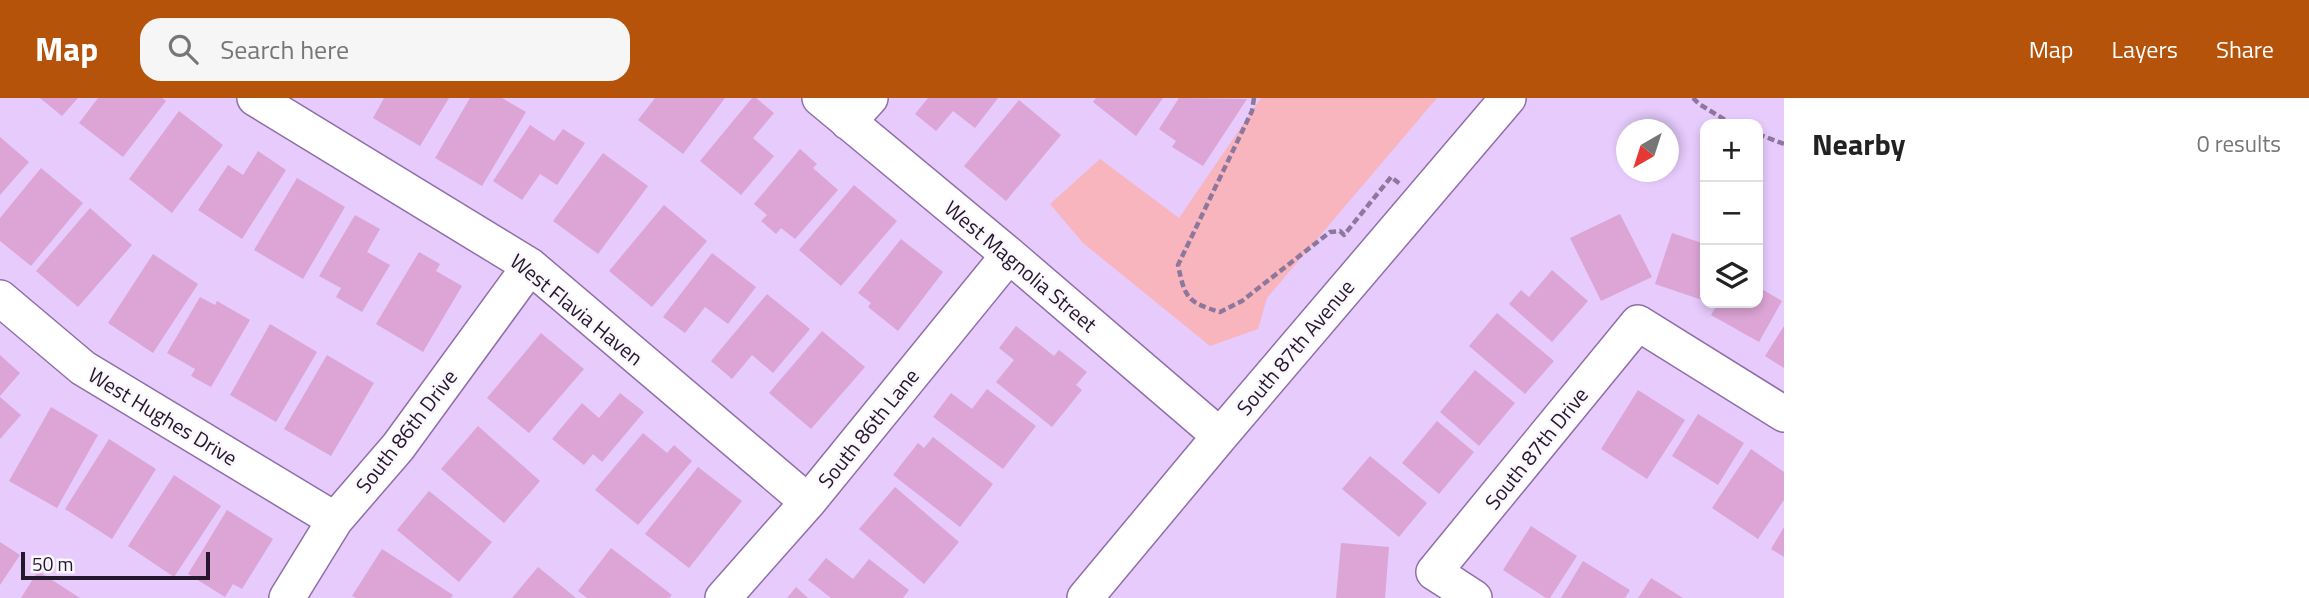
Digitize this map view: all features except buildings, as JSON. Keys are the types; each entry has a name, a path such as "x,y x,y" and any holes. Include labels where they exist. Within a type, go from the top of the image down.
{"street":[{"name":"West Flavia Haven","path":"255,98 530,266 808,502"},
{"name":"West Magnolia Street","path":"820,98 859,110 1009,255 1220,436"},
{"name":"South 87th Avenue","path":"1085,598 1508,98"},
{"name":"South 86th Lane","path":"723,598 808,502 1009,255"},
{"name":"South 86th Drive","path":"286,598 335,520 398,447 530,266"},
{"name":"West Hughes Drive","path":"0,298 83,368 335,520"},
{"name":"South 87th Drive","path":"1474,598 1434,572 1638,323 1784,414"}],"path":[{"path":"1254,98 1252,111 1178,265 1183,289 1195,305 1220,312 1242,301 1330,232 1340,231 1345,235 1391,177 1420,201"},
{"path":"1693,98 1724,119"},
{"path":"1763,136 1784,144"}],"shaded area":[{"path":"1261,98 1437,98 1267,298 1258,329 1210,346 1083,243 1050,204 1100,159 1179,218"}]}
